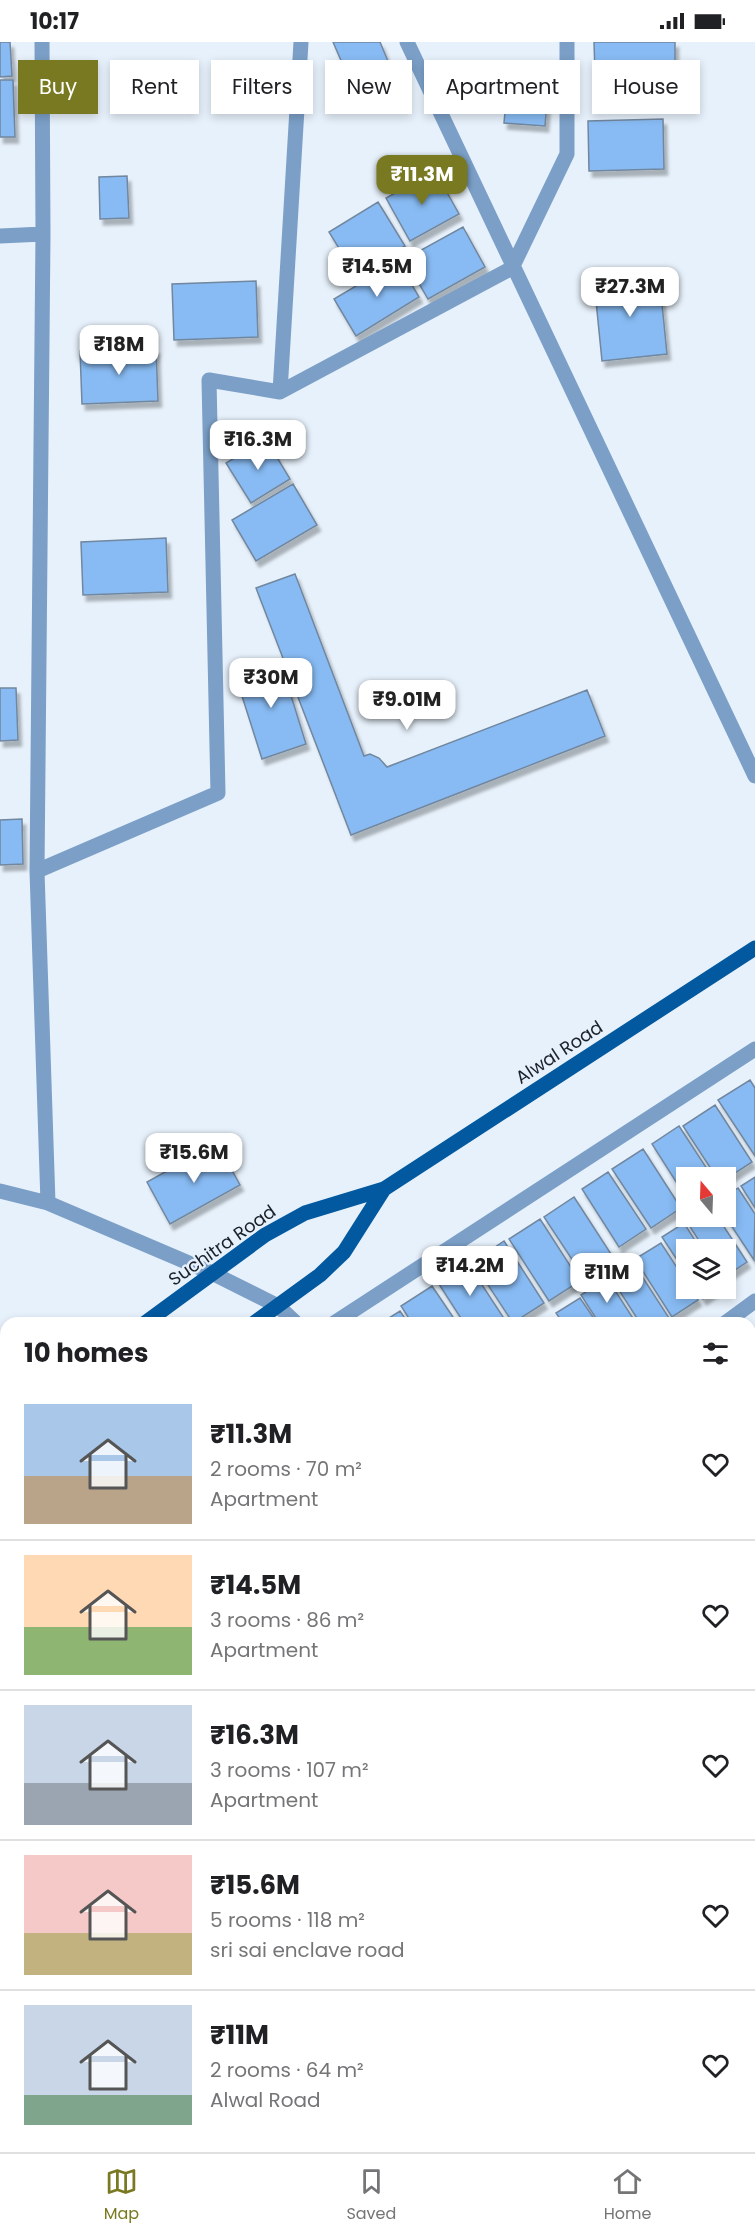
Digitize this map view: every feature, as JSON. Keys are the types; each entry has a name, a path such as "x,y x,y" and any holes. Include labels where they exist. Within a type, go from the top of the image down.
{"main road":[{"name":"Alwal Road","path":"384,1189 755,948"},
{"name":"Suchitra Road","path":"153,1317 265,1235 305,1213 384,1189"},
{"path":"262,1317 320,1275 344,1252 384,1189"}],"street":[{"path":"42,42 43,234 37,871 48,1203"},
{"path":"280,392 301,42"},
{"path":"407,42 512,268 755,776"},
{"path":"37,871 218,794 209,380 280,392 512,268 567,154 567,42"},
{"path":"0,236 43,234"},
{"path":"343,1317 755,1049"},
{"path":"0,1191 48,1203 212,1273 278,1306 290,1317"},
{"path":"733,1317 755,1301"}],"building":[{"path":"0,42 10,42 12,76 0,77"},
{"path":"333,42 380,42 388,60 341,60"},
{"path":"594,42 675,42 675,60 595,60"},
{"path":"0,80 13,80 15,137 0,137"},
{"path":"505,114 546,114 545,126 504,123"},
{"path":"663,119 664,169 589,171 588,121"},
{"path":"435,171 459,214 410,241 386,198"},
{"path":"127,176 129,218 100,219 99,177"},
{"path":"378,202 405,246 356,276 329,232"},
{"path":"463,227 485,267 428,299 405,259"},
{"path":"398,261 419,297 356,336 334,299"},
{"path":"659,274 667,354 602,361 594,281"},
{"path":"256,281 258,337 174,340 172,284"},
{"path":"156,348 158,401 82,404 80,351"},
{"path":"266,439 290,479 251,503 226,463"},
{"path":"293,484 317,525 256,561 232,520"},
{"path":"166,538 168,592 83,595 81,542"},
{"path":"295,574 364,756 370,754 379,758 387,767 587,690 605,736 351,835 256,588"},
{"path":"280,660 306,744 262,759 235,674"},
{"path":"0,688 16,688 18,740 0,741"},
{"path":"22,819 23,864 0,865 0,820"},
{"path":"750,1080 755,1088 755,1156 718,1100"},
{"path":"715,1105 752,1162 736,1172 736,1167 710,1167 683,1126"},
{"path":"679,1126 706,1167 676,1167 676,1182 652,1144"},
{"path":"217,1143 240,1185 170,1224 147,1182"},
{"path":"643,1149 676,1200 676,1211 651,1228 612,1169"},
{"path":"608,1172 646,1229 619,1247 582,1189"},
{"path":"755,1177 755,1208 741,1186"},
{"path":"738,1188 755,1214 754,1260 732,1227 736,1227 736,1189"},
{"path":"574,1197 611,1254 581,1273 544,1217"},
{"path":"540,1219 580,1281 549,1301 509,1239"},
{"path":"678,1227 687,1227 694,1239 676,1239 676,1258 662,1237"},
{"path":"690,1227 724,1227 732,1239 698,1239"},
{"path":"504,1241 544,1303 522,1317 509,1317 473,1262"},
{"path":"661,1243 676,1266 676,1299 698,1300 672,1317 635,1259"},
{"path":"736,1245 747,1262 736,1269"},
{"path":"632,1261 668,1317 636,1317 610,1276"},
{"path":"467,1262 503,1317 460,1317 437,1281"},
{"path":"607,1278 632,1317 595,1317 581,1295"},
{"path":"432,1286 453,1317 408,1317 401,1306"},
{"path":"580,1298 593,1317 559,1317 556,1313"},
{"path":"400,1311 404,1317 390,1317"}]}
